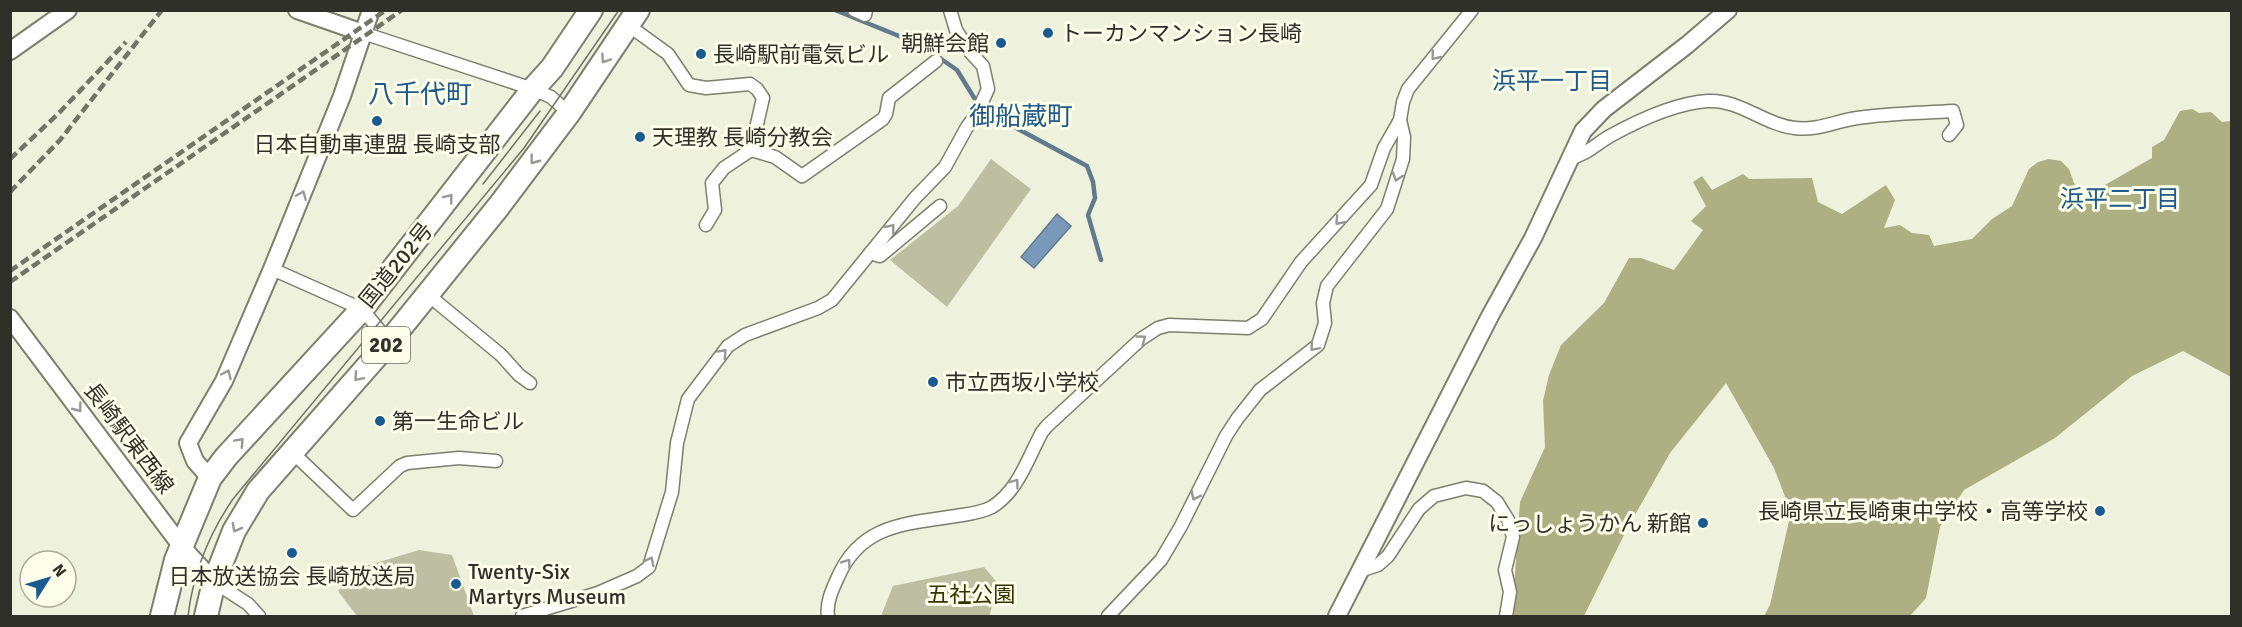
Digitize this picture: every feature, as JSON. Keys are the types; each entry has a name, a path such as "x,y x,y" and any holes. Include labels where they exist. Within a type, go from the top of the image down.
{"highway":[{"name":"国道202号","path":"162,616 176,560 210,478 226,457 362,309 533,88 552,68 591,10"},
{"name":"国道202号","path":"206,616 214,582 234,531 258,491 389,342 499,206 569,113 633,18"}],"street":[{"path":"10,51 68,10"},
{"path":"297,10 533,88 551,97 569,113"},
{"path":"210,478 195,461 188,443 224,381 272,269 342,96 371,10"},
{"path":"854,10 865,15 867,10"},
{"path":"522,616 598,592 637,576 648,567 672,492 677,443 687,399 728,346 745,335 818,308 832,300 915,198 945,167 976,115 988,89 984,66 970,52 956,30 950,10"},
{"path":"828,616 831,593 842,569 861,544 881,532 903,525 982,512 990,508 1017,481 1047,426 1141,339 1158,328 1169,325 1248,328 1263,319 1301,262 1371,185 1384,148 1400,120 1408,89 1472,10"},
{"path":"1337,616 1486,323 1533,237 1583,131 1591,121 1728,10"},
{"path":"633,18 668,54 689,86 706,88 750,84 763,98 751,150 724,168 712,183 715,210 706,225"},
{"path":"751,150 775,157 802,176 883,118 889,98 936,61"},
{"path":"1570,158 1580,156 1609,136 1654,115 1685,105 1710,101 1723,103 1778,125 1796,129 1815,128 1857,118 1953,111 1957,125 1949,135"},
{"path":"1108,616 1161,560 1237,419 1260,390 1318,345 1325,323 1323,303 1327,286 1387,209 1403,159 1404,137 1400,120"},
{"path":"870,253 880,256 940,207"},
{"path":"272,269 362,309 389,342"},
{"path":"427,294 501,355 519,375 530,383"},
{"name":"長崎駅東西線","path":"10,318 182,547 214,582"},
{"path":"292,452 353,510 400,466 407,463 459,458 496,461"},
{"path":"1360,571 1378,565 1388,556 1419,509 1434,496 1466,488 1483,491 1497,502 1508,520 1513,537 1505,570 1510,592 1506,616"},
{"path":"214,582 248,604 259,616"},
{"path":"243,616 248,604"}],"green space":[{"path":"2192,109 2199,113 2211,112 2222,122 2231,121 2231,377 2183,351 2132,376 2055,438 1964,490 1940,527 1926,598 1910,616 1764,616 1770,605 1791,512 1774,468 1726,383 1670,453 1627,529 1584,616 1512,616 1520,502 1545,447 1543,401 1549,375 1561,345 1604,303 1629,258 1641,258 1674,270 1703,230 1691,221 1706,206 1693,182 1702,176 1712,190 1743,174 1749,179 1812,178 1818,202 1842,214 1886,185 1895,200 1884,228 1900,225 1912,233 1929,235 1934,246 1972,239 1992,219 2012,206 2029,169 2038,162 2049,159 2061,161 2069,169 2074,183 2084,197 2152,158 2152,147 2164,140 2180,111"},
{"path":"991,159 1031,189 947,307 890,260 958,206"},
{"path":"419,550 452,555 474,616 357,616 338,591 356,569"},
{"name":"五社公園","path":"984,567 999,585 991,616 881,616 893,586"}],"water":[{"path":"1057,214 1071,226 1034,268 1021,257"}],"waterway":[{"path":"835,10 921,45 957,70 981,109 1087,166 1093,182 1095,198 1088,215 1101,260"}],"tram line":[{"path":"188,616 190,600 203,555 233,499 524,148 619,10"},
{"path":"483,184 540,111"}],"railway":[{"path":"10,192 60,140 162,10"},
{"path":"10,271 386,10"},
{"path":"10,282 402,10"},
{"path":"10,159 58,114 126,42"}],"place":[{"name":"トーカンマンション長崎","path":"1048,33"},
{"name":"朝鮮会館","path":"1001,43"},
{"name":"長崎駅前電気ビル","path":"701,54"},
{"name":"日本自動車連盟 長崎支部","path":"377,121"},
{"name":"天理教 長崎分教会","path":"640,137"},
{"name":"市立西坂小学校","path":"933,382"},
{"name":"第一生命ビル","path":"380,421"},
{"name":"長崎県立長崎東中学校・高等学校","path":"2100,511"},
{"name":"にっしょうかん 新館","path":"1703,523"},
{"name":"日本放送協会 長崎放送局","path":"292,553"},
{"name":"Twenty-Six Martyrs Museum","path":"456,584"}],"district":[{"name":"浜平一丁目","path":"1552,81"},
{"name":"八千代町","path":"420,95"},
{"name":"御船蔵町","path":"1021,117"},
{"name":"浜平二丁目","path":"2120,199"}]}
